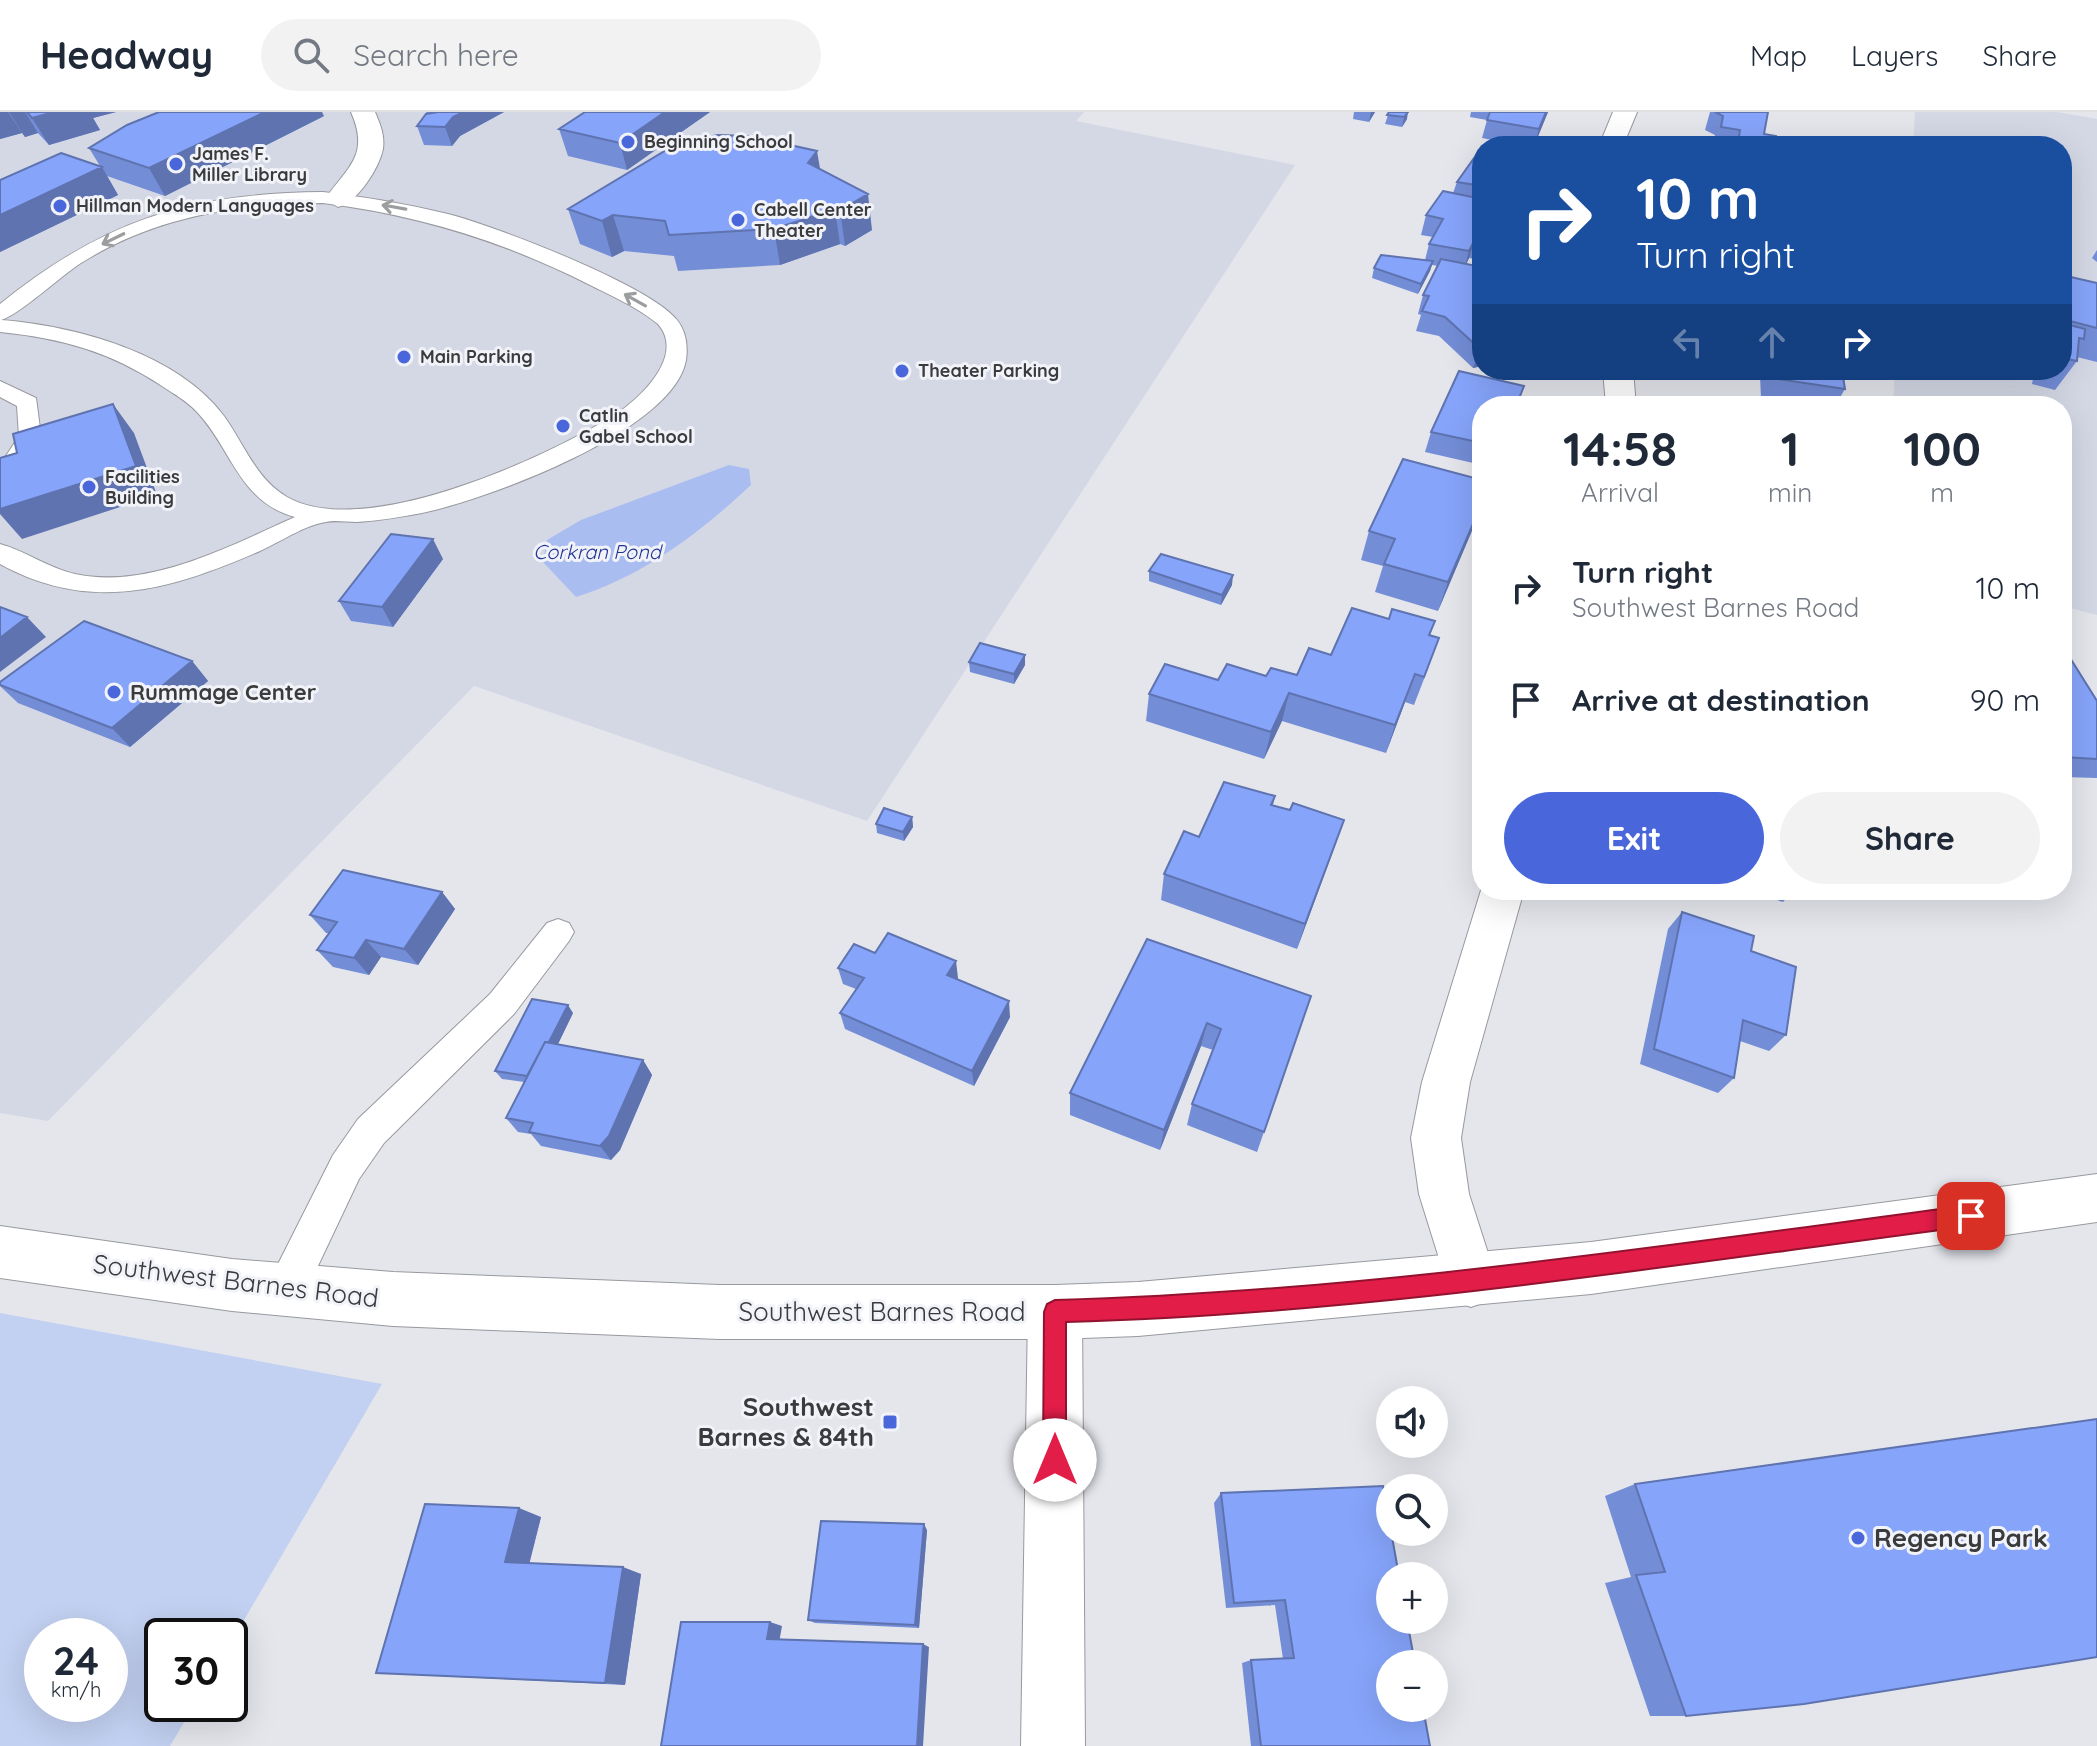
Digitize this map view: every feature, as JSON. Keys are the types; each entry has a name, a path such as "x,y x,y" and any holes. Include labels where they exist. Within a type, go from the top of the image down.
{"main road":[{"path":"338,199 368,165 369,125 363,112"},
{"path":"1615,136 1625,112"},
{"path":"1471,1281 1444,1194 1436,1138 1446,1082 1499,900"},
{"name":"Southwest Barnes Road","path":"0,1252 286,1290 393,1299 719,1312 1055,1312 1138,1309 1591,1268 2097,1198"},
{"path":"1053,1746 1055,1312"}],"lane":[{"path":"0,314 68,262 138,226 231,203 266,199 338,199 439,215 499,234 567,264 654,311 674,331 677,359 668,377 630,414 546,464 501,483 439,502 397,510 320,515 291,508 263,493 205,406 142,362 66,332 0,326"},
{"path":"0,388 28,403 30,436 0,483"},
{"path":"0,552 21,567 101,586 140,582 263,540 320,515"},
{"path":"286,1290 346,1167 371,1131 502,1004 558,932"}],"shaded area":[{"name":"Catlin Gabel School","path":"0,112 1084,112 1076,121 1295,165 867,821 474,686 48,1121 0,1113"},
{"path":"1915,112 2057,112 2097,119 2097,615 2072,609 2072,396 1894,396 1894,380 2072,380 2072,136 1914,136"},
{"path":"0,1313 382,1384 245,1618 144,1618 144,1722 184,1722 170,1746 0,1746"}],"water":[{"name":"Corkran Pond","path":"729,465 749,469 751,485 691,536 625,577 576,597 543,562 547,540 581,520"}],"building":[{"path":"27,112 54,112 32,118"},
{"path":"159,112 265,112 149,168 89,148 127,125"},
{"path":"463,112 453,117 445,127 417,126 426,114"},
{"path":"585,112 665,112 620,143 559,129"},
{"path":"1389,112 1408,112 1404,117 1387,115"},
{"path":"1490,112 1546,112 1539,129 1487,120"},
{"path":"1715,112 1768,112 1764,134 1776,136 1739,136 1740,130 1721,127 1723,116"},
{"path":"718,135 749,136 817,151 808,163 868,194 840,210 774,229 669,235 665,221 613,215 602,221 568,209 678,143"},
{"path":"61,153 102,167 0,215 0,180"},
{"path":"1472,161 1472,184 1457,182"},
{"path":"1443,191 1472,197 1472,245 1469,251 1429,244 1443,219 1426,215"},
{"path":"1381,255 1433,261 1421,284 1374,268"},
{"path":"1441,259 1472,265 1472,342 1445,317 1422,311 1429,296 1423,295"},
{"path":"2072,277 2097,283 2097,328 2072,322"},
{"path":"2072,326 2085,329 2084,339 2079,338 2077,361 2072,360"},
{"path":"1459,371 1472,374 1472,380 1498,380 1524,386 1520,396 1472,396 1472,441 1431,432"},
{"path":"1785,380 1844,380 1845,389"},
{"path":"113,404 136,466 0,509 0,458 17,453 13,434"},
{"path":"1403,459 1472,477 1472,526 1448,582 1384,564 1395,539 1369,531"},
{"path":"391,534 433,539 382,607 339,601"},
{"path":"1161,554 1233,575 1222,595 1149,571"},
{"path":"0,607 27,617 0,638"},
{"path":"1352,608 1389,619 1392,609 1435,621 1429,635 1439,638 1424,677 1415,674 1395,725 1289,693 1271,732 1149,694 1165,664 1218,680 1227,664 1266,676 1271,668 1297,675 1309,648 1331,655"},
{"name":"Rummage Center","path":"84,621 192,661 112,728 0,685"},
{"path":"980,643 1025,655 1014,674 969,662"},
{"path":"2072,661 2097,701 2097,759 2072,758"},
{"path":"1224,782 1275,796 1271,805 1290,810 1293,803 1344,820 1305,924 1164,874 1184,831 1199,837"},
{"path":"884,808 912,817 903,832 876,824"},
{"path":"343,870 442,892 404,949 366,940 354,958 317,950 337,922 310,915"},
{"path":"1682,912 1754,936 1751,951 1796,967 1786,1035 1743,1020 1734,1078 1654,1049"},
{"path":"888,933 956,961 947,975 1009,1001 972,1071 840,1013 864,978 838,968 854,944 875,953"},
{"path":"1147,939 1311,996 1264,1132 1192,1104 1221,1029 1207,1023 1164,1130 1070,1093"},
{"path":"532,999 568,1005 527,1076 495,1071"},
{"path":"545,1042 643,1060 609,1136 600,1146 529,1132 533,1123 506,1118"},
{"name":"Regency Park","path":"2097,1419 2097,1657 1804,1704 1686,1716 1636,1575 1665,1572 1635,1484"},
{"path":"1376,1486 1376,1546 1394,1546 1397,1562 1376,1562 1376,1634 1410,1634 1412,1650 1376,1650 1376,1722 1426,1722 1430,1746 1261,1746 1251,1660 1294,1658 1285,1600 1234,1603 1221,1493"},
{"path":"425,1504 519,1508 505,1562 623,1567 605,1683 376,1673"},
{"path":"821,1521 924,1524 915,1625 808,1620"},
{"path":"681,1622 770,1622 767,1639 923,1644 917,1746 661,1746"}],"place":[{"name":"Beginning School","path":"628,142"},
{"name":"James F. Miller Library","path":"176,164"},
{"name":"Hillman Modern Languages","path":"60,206"},
{"name":"Cabell Center Theater","path":"738,220"},
{"name":"Main Parking","path":"404,357"},
{"name":"Theater Parking","path":"902,371"},
{"name":"Catlin Gabel School","path":"563,426"},
{"name":"Facilities Building","path":"89,487"},
{"name":"Rummage Center","path":"114,692"},
{"name":"Southwest Barnes & 84th","path":"890,1422"},
{"name":"Regency Park","path":"1858,1538"}],"route":[{"path":"1055,1460 1055,1312 1138,1309 1471,1281 1591,1268 1971,1216"}]}
